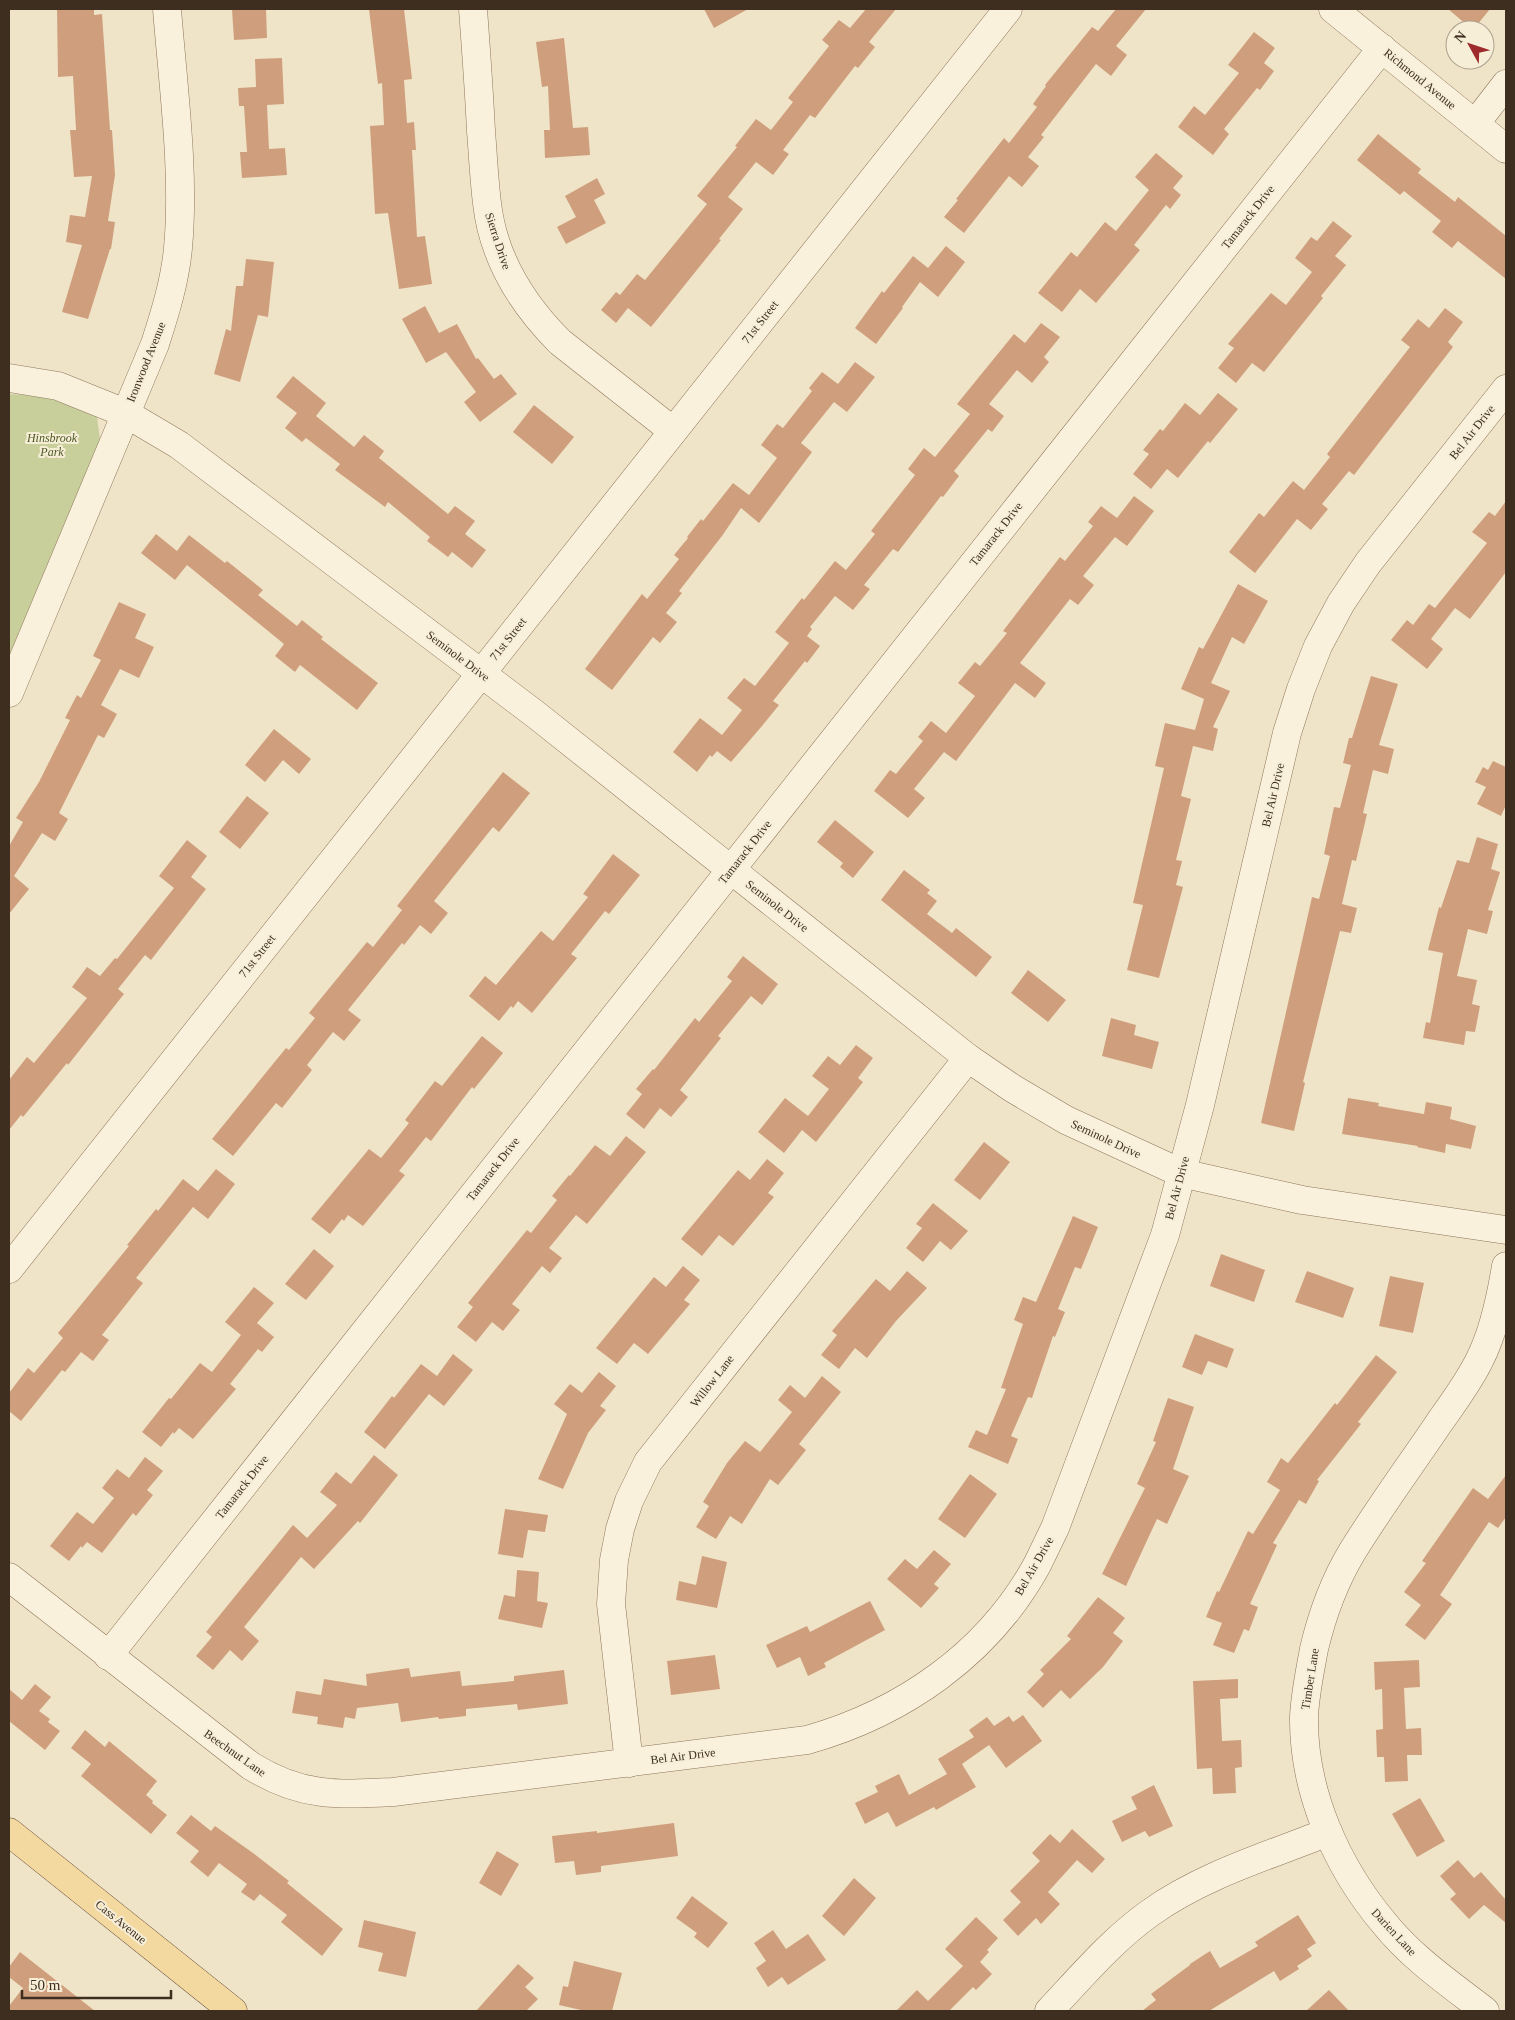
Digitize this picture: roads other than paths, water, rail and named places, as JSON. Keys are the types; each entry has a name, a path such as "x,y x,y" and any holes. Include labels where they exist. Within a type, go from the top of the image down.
{"main road":[{"name":"Cass Avenue","path":"9,1832 232,2011"}],"street":[{"name":"Ironwood Avenue","path":"9,693 155,344 167,308 178,247 180,209 178,148 168,9"},
{"name":"Sierra Drive","path":"473,9 487,205 497,246 506,270 519,294 555,337 673,431"},
{"name":"71st Street","path":"9,1269 1008,9"},
{"name":"Richmond Avenue","path":"1333,9 1506,150"},
{"name":"Tamarack Drive","path":"108,1656 1382,48"},
{"path":"1475,124 1506,84"},
{"name":"Seminole Drive","path":"9,378 58,386 125,413 179,445 481,673 968,1058 1012,1088 1066,1120 1181,1173 1302,1200 1506,1230"},
{"name":"Bel Air Drive","path":"628,1763 807,1740 856,1724 888,1710 946,1672 996,1624 1013,1602 1036,1566 1055,1528 1165,1235 1200,1105 1287,733 1301,689 1318,646 1341,604 1368,563 1506,389"},
{"name":"Willow Lane","path":"628,1763 611,1604 614,1560 620,1529 629,1501 654,1454 968,1058"},
{"name":"Timber Lane","path":"1328,1832 1318,1806 1308,1757 1304,1718 1307,1686 1319,1629 1333,1589 1350,1555 1480,1360 1500,1299 1506,1266"},
{"name":"Beechnut Lane","path":"9,1577 251,1766 284,1784 310,1792 345,1795 393,1792 628,1763"},
{"path":"1048,2011 1116,1940 1150,1913 1182,1893 1215,1877 1328,1832"},
{"name":"Darien Lane","path":"1328,1832 1348,1873 1385,1925 1406,1947 1485,2011"}],"park label":[{"name":"Hinsbrook Park","path":"52,445"}]}
